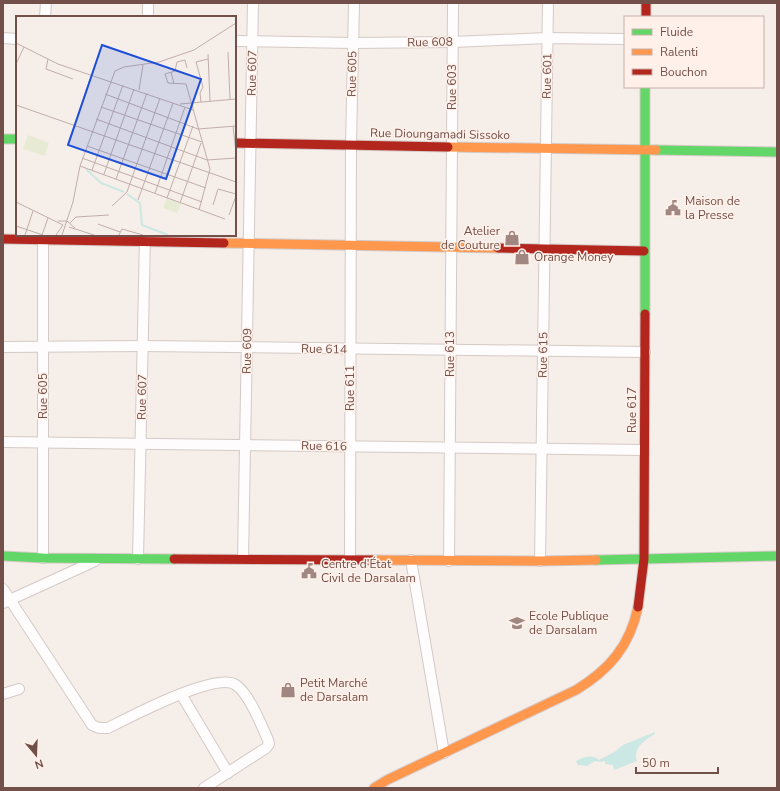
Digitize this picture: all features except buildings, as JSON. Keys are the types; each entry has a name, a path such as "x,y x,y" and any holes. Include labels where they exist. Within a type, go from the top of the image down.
{"main road":[{"path":"646,3 646,16"},
{"name":"Rue 617","path":"374,788 387,780 560,699 594,679 614,660 628,638 638,609 644,559 645,88"},
{"path":"3,139 16,139"},
{"name":"Rue Dioungamadi Sissoko","path":"236,143 777,152"},
{"path":"3,239 43,237 145,238 249,244 644,251"},
{"path":"3,556 101,559 449,561 540,561 777,556"}],"street":[{"path":"45,16 46,3"},
{"path":"148,3 148,16"},
{"name":"Rue 607","path":"251,143 253,3"},
{"name":"Rue 605","path":"350,145 354,3"},
{"name":"Rue 603","path":"452,147 453,3"},
{"name":"Rue 601","path":"546,148 548,3"},
{"path":"3,38 16,39"},
{"name":"Rue 608","path":"236,41 353,43 453,42 547,38 624,39"},
{"name":"Rue 609","path":"243,559 251,143"},
{"name":"Rue 611","path":"350,145 350,560"},
{"name":"Rue 613","path":"449,561 452,147"},
{"name":"Rue 615","path":"540,561 546,148"},
{"name":"Rue 605","path":"43,237 43,558"},
{"name":"Rue 607","path":"138,559 145,238"},
{"name":"Rue 614","path":"3,346 143,346 645,352"},
{"name":"Rue 616","path":"3,442 644,450"},
{"path":"6,601 101,559"},
{"path":"411,560 444,753"},
{"path":"3,589 6,601 92,725 99,728 108,728 181,694 212,683 223,681 234,683 244,691 269,744 266,748 204,788"},
{"path":"3,694 19,688"},
{"path":"181,694 228,773"}],"water":[{"path":"655,732 655,734 638,748 636,752 637,761 614,770 613,765 605,764 605,761 595,761 587,766 578,765 576,761 588,757 594,757 599,760 616,751 623,745"}],"traffic: fast":[{"path":"645,88 645,314"},
{"path":"3,139 16,139"},
{"path":"656,150 777,152"},
{"path":"3,556 43,558 174,559"},
{"path":"596,560 777,556"}],"traffic: slow":[{"path":"448,147 656,150"},
{"path":"224,243 498,248"},
{"path":"372,560 596,560"},
{"path":"374,788 387,780 576,690 588,682 608,665 624,645 630,634 638,607"}],"traffic: jam":[{"path":"646,3 646,16"},
{"path":"236,143 448,147"},
{"path":"3,239 224,243"},
{"path":"498,248 644,251"},
{"path":"638,607 644,559 645,314"},
{"path":"174,559 372,560"}],"place":[{"name":"Maison de la Presse","path":"673,208"},
{"name":"Atelier de Couture","path":"512,238"},
{"name":"Orange Money","path":"522,257"},
{"name":"Centre d'État Civil de Darsalam","path":"309,571"},
{"name":"Ecole Publique de Darsalam","path":"517,623"},
{"name":"Petit Marché de Darsalam","path":"288,690"}]}
